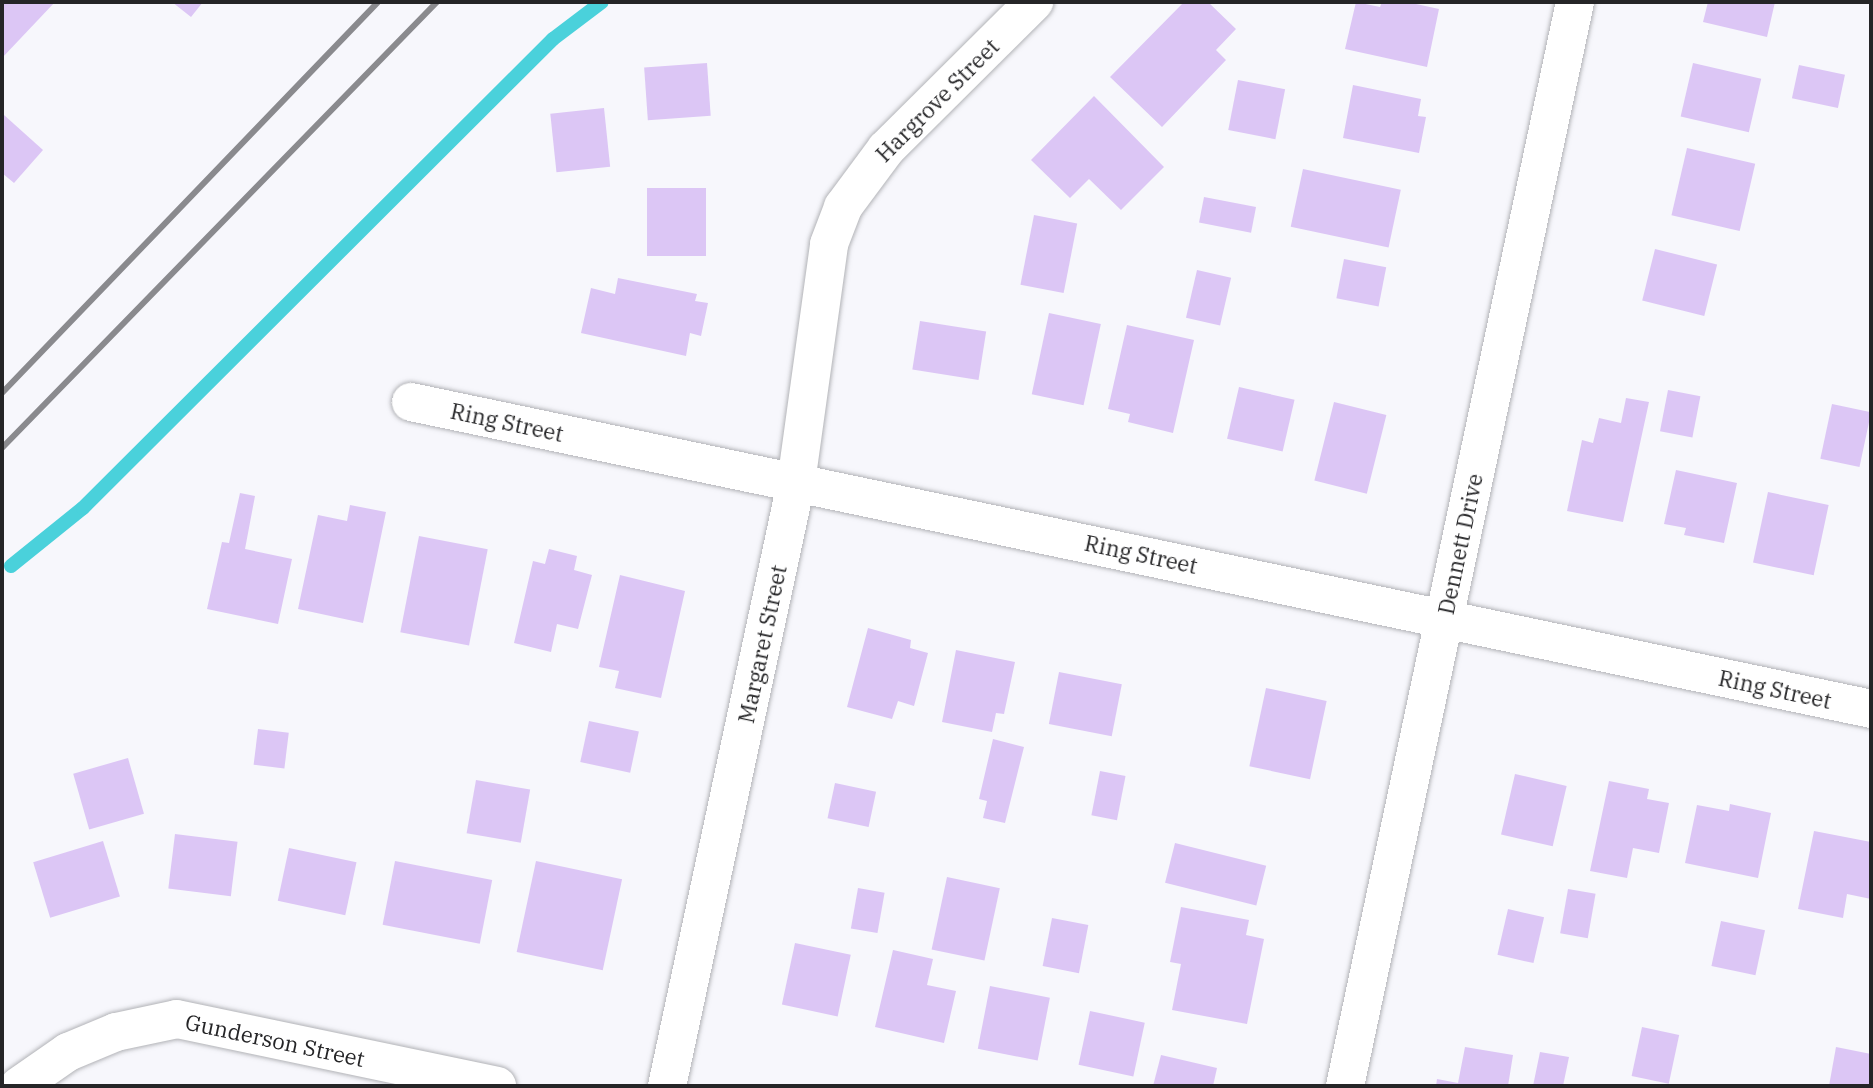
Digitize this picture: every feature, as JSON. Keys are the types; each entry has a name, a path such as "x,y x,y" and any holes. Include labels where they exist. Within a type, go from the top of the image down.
{"street":[{"name":"Hargrove Street","path":"847,201 886,149 1034,2"},
{"name":"Dennett Drive","path":"1345,1086 1575,2"},
{"name":"Margaret Street","path":"667,1086 796,483 829,244 847,201"},
{"name":"Ring Street","path":"411,402 1871,709"},
{"name":"Gunderson Street","path":"19,1086 68,1052 116,1032 177,1019 497,1086"}],"building":[{"path":"2,2 55,2 2,58"},
{"path":"172,2 203,2 191,17"},
{"path":"1184,2 1208,2 1236,29 1216,50 1226,60 1162,127 1110,77"},
{"path":"1356,2 1380,7 1382,2 1407,2 1439,9 1427,67 1345,49"},
{"path":"1708,2 1775,2 1767,37 1703,22"},
{"path":"707,63 711,116 648,120 644,67"},
{"path":"1693,63 1761,79 1749,132 1681,117"},
{"path":"1799,65 1845,75 1838,108 1792,98"},
{"path":"1238,80 1285,89 1275,139 1228,130"},
{"path":"1353,85 1421,99 1418,116 1426,117 1419,153 1343,138"},
{"path":"1094,96 1164,167 1121,210 1089,179 1070,198 1031,160"},
{"path":"604,108 610,167 556,172 550,114"},
{"path":"4,115 43,150 14,183 2,173"},
{"path":"1687,148 1755,164 1740,231 1671,215"},
{"path":"1303,169 1401,190 1389,248 1291,227"},
{"path":"647,188 706,188 706,256 647,256"},
{"path":"1204,197 1256,207 1251,233 1199,223"},
{"path":"1034,215 1077,223 1064,293 1020,285"},
{"path":"1655,249 1717,264 1704,316 1642,300"},
{"path":"1344,259 1386,267 1379,306 1336,298"},
{"path":"1197,270 1231,278 1220,326 1186,318"},
{"path":"618,278 697,294 695,301 708,303 701,336 690,333 686,356 581,333 591,288 615,294"},
{"path":"1049,313 1101,324 1084,405 1032,394"},
{"path":"920,321 986,331 979,380 912,369"},
{"path":"1127,325 1194,340 1173,433 1128,422 1130,414 1108,409"},
{"path":"1239,387 1295,400 1283,451 1227,439"},
{"path":"1668,390 1700,396 1692,438 1660,431"},
{"path":"1626,398 1649,402 1623,522 1567,511 1582,440 1593,443 1599,418 1621,423"},
{"path":"1334,402 1386,415 1367,494 1314,481"},
{"path":"1832,404 1871,412 1859,467 1820,459"},
{"path":"1676,470 1737,483 1724,543 1684,535 1686,528 1664,524"},
{"path":"1768,492 1829,505 1814,575 1753,562"},
{"path":"240,493 255,496 245,549 292,559 278,624 207,609 222,542 229,543"},
{"path":"350,505 386,512 363,623 298,609 318,515 347,521"},
{"path":"419,536 488,549 469,646 400,632"},
{"path":"549,549 577,556 574,570 592,575 578,629 557,624 551,652 514,643 533,561 545,564"},
{"path":"620,575 685,591 661,698 615,688 619,671 599,667"},
{"path":"868,628 911,640 910,648 928,653 914,706 898,701 892,719 847,707"},
{"path":"956,650 1015,662 1004,714 996,713 992,732 942,722"},
{"path":"1059,672 1122,684 1112,736 1049,724"},
{"path":"1266,688 1327,701 1310,779 1249,766"},
{"path":"589,721 639,732 630,773 580,762"},
{"path":"258,729 289,733 284,769 254,765"},
{"path":"993,739 1024,747 1005,823 983,818 987,801 979,799"},
{"path":"128,758 144,814 89,829 73,774"},
{"path":"1100,771 1126,776 1117,820 1091,815"},
{"path":"1515,774 1567,786 1553,846 1501,834"},
{"path":"476,780 530,790 521,843 467,833"},
{"path":"1609,781 1649,789 1647,799 1669,803 1659,853 1633,848 1627,878 1590,871"},
{"path":"835,783 876,792 869,827 828,818"},
{"path":"1730,804 1771,813 1758,878 1685,863 1697,805 1729,811"},
{"path":"1814,831 1871,842 1871,899 1847,894 1843,918 1798,909"},
{"path":"175,834 238,842 231,896 168,889"},
{"path":"103,841 120,896 50,918 33,862"},
{"path":"1175,843 1266,866 1256,906 1165,883"},
{"path":"289,848 356,862 345,915 278,901"},
{"path":"395,861 492,880 480,944 383,925"},
{"path":"536,861 622,879 603,970 517,952"},
{"path":"947,877 1000,888 984,961 932,949"},
{"path":"858,888 885,893 877,933 851,928"},
{"path":"1568,889 1596,894 1588,938 1560,933"},
{"path":"1181,907 1249,920 1246,935 1264,939 1247,1024 1172,1010 1181,964 1170,962"},
{"path":"1508,909 1544,917 1533,963 1497,955"},
{"path":"1052,918 1088,925 1079,973 1043,966"},
{"path":"1721,921 1765,930 1755,975 1711,966"},
{"path":"795,943 851,955 838,1016 782,1005"},
{"path":"893,950 933,959 927,985 956,991 944,1043 875,1027"},
{"path":"990,986 1050,998 1038,1060 978,1049"},
{"path":"1090,1011 1145,1023 1133,1076 1079,1065"},
{"path":"1642,1027 1679,1035 1669,1084 1632,1076"},
{"path":"1465,1047 1513,1055 1508,1086 1436,1086 1437,1079 1458,1083"},
{"path":"1836,1047 1871,1054 1871,1086 1829,1086"},
{"path":"1540,1052 1569,1057 1563,1086 1533,1086"},
{"path":"1161,1055 1217,1068 1213,1086 1153,1086"}],"waterway":[{"path":"11,566 83,508 553,39 602,2"}],"railway":[{"path":"2,393 378,2"},
{"path":"2,448 437,2"}]}
